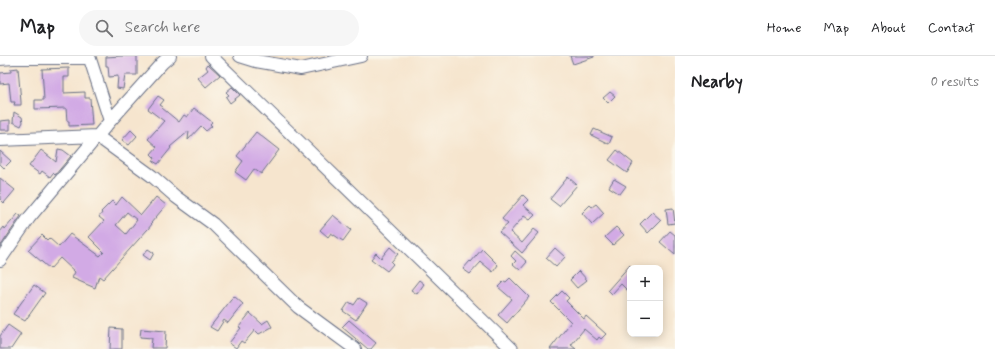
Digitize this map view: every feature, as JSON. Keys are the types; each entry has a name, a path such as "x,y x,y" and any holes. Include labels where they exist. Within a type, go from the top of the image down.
{"street":[{"path":"0,260 29,218 97,136 170,56"},
{"path":"211,56 512,349"},
{"path":"240,56 256,62 301,69 361,56"},
{"path":"0,59 89,57 110,121"},
{"path":"0,140 97,136 152,176 176,197 213,224 298,307 355,349"}],"building":[{"path":"137,56 137,75 125,75 123,89 117,88 118,76 109,77 108,66 106,66 106,57"},
{"path":"570,56 594,56 594,57 573,64"},
{"path":"208,64 220,75 206,87 198,78 208,70 206,67"},
{"path":"18,68 21,105 14,105 15,102 11,102 9,83 0,84 0,73 11,72 11,69"},
{"path":"69,68 69,77 64,77 64,93 85,92 85,98 90,98 92,125 69,126 66,108 35,109 35,100 44,100 42,69"},
{"path":"232,87 240,95 230,103 226,97 229,95 226,92"},
{"path":"610,92 615,96 608,103 603,98"},
{"path":"158,96 164,100 160,105 163,107 162,108 179,122 184,115 187,117 194,108 212,122 210,124 212,126 206,131 201,126 188,140 189,131 170,147 171,148 158,164 153,161 155,158 151,154 157,147 148,139 164,121 148,109"},
{"path":"14,112 22,117 23,122 21,126 13,122"},
{"path":"10,120 10,130 0,130 0,121"},
{"path":"594,129 612,137 609,144 591,135"},
{"path":"131,130 137,136 129,145 122,140"},
{"path":"256,132 279,150 261,174 254,169 246,180 235,172 243,161 237,156"},
{"path":"58,149 63,150 71,156 55,175 53,173 50,177 42,171 40,174 29,166 41,150 56,162"},
{"path":"617,150 633,163 627,173 609,160"},
{"path":"0,151 11,161 4,168 0,164"},
{"path":"568,177 577,185 559,206 550,199"},
{"path":"0,178 15,190 4,203 0,199"},
{"path":"614,179 626,186 620,194 609,187"},
{"path":"523,195 528,200 523,205 535,215 530,220 524,216 510,232 522,243 534,229 539,233 522,253 499,232 508,224 502,219"},
{"path":"122,197 141,215 156,197 166,205 148,229 103,279 99,276 95,288 72,278 75,272 60,258 50,269 28,250 42,235 47,240 49,238 59,247 70,234 100,256 104,252 89,237 104,221 99,217 102,213 101,212 112,201 116,205","holes":["127,212 137,220 126,234 116,225"]},
{"path":"596,204 604,213 592,224 582,213 590,205 592,207"},
{"path":"673,208 675,223 668,224 666,209"},
{"path":"652,212 661,220 648,233 640,224"},
{"path":"18,214 21,216 0,247 0,232 4,227 5,229"},
{"path":"333,215 351,230 343,241 331,233 328,237 320,230"},
{"path":"616,227 624,235 613,245 605,237"},
{"path":"670,231 675,235 675,255 660,242"},
{"path":"390,247 398,254 391,262 393,264 387,271 371,259 376,253 381,258"},
{"path":"555,248 565,257 556,267 546,258"},
{"path":"148,249 154,253 150,260 143,255"},
{"path":"482,249 498,265 493,272 481,262 470,274 463,269"},
{"path":"515,251 527,262 520,270 513,264 516,261 511,256"},
{"path":"627,268 627,290 621,284 612,294 608,290"},
{"path":"579,271 587,280 577,288 570,280"},
{"path":"510,278 529,297 507,323 498,315 512,299 498,287"},
{"path":"419,280 424,284 417,294 411,290"},
{"path":"34,285 45,293 25,321 13,314"},
{"path":"562,291 569,298 566,301 584,319 586,316 606,334 601,339 599,337 597,340 584,329 571,345 576,349 550,349 571,322 551,302"},
{"path":"234,296 243,304 228,323 224,320 217,331 210,327"},
{"path":"359,298 367,303 356,320 343,311 349,302 354,305"},
{"path":"250,313 262,324 268,320 272,327 259,334 255,330 244,343 241,341 236,348 229,343 241,328 239,327"},
{"path":"349,320 376,343 371,349 368,349 342,327"},
{"path":"8,325 21,334 11,349 0,349 0,336"},
{"path":"111,328 122,329 122,349 110,349"},
{"path":"141,329 166,331 165,348 151,348 152,338 140,337"}]}
